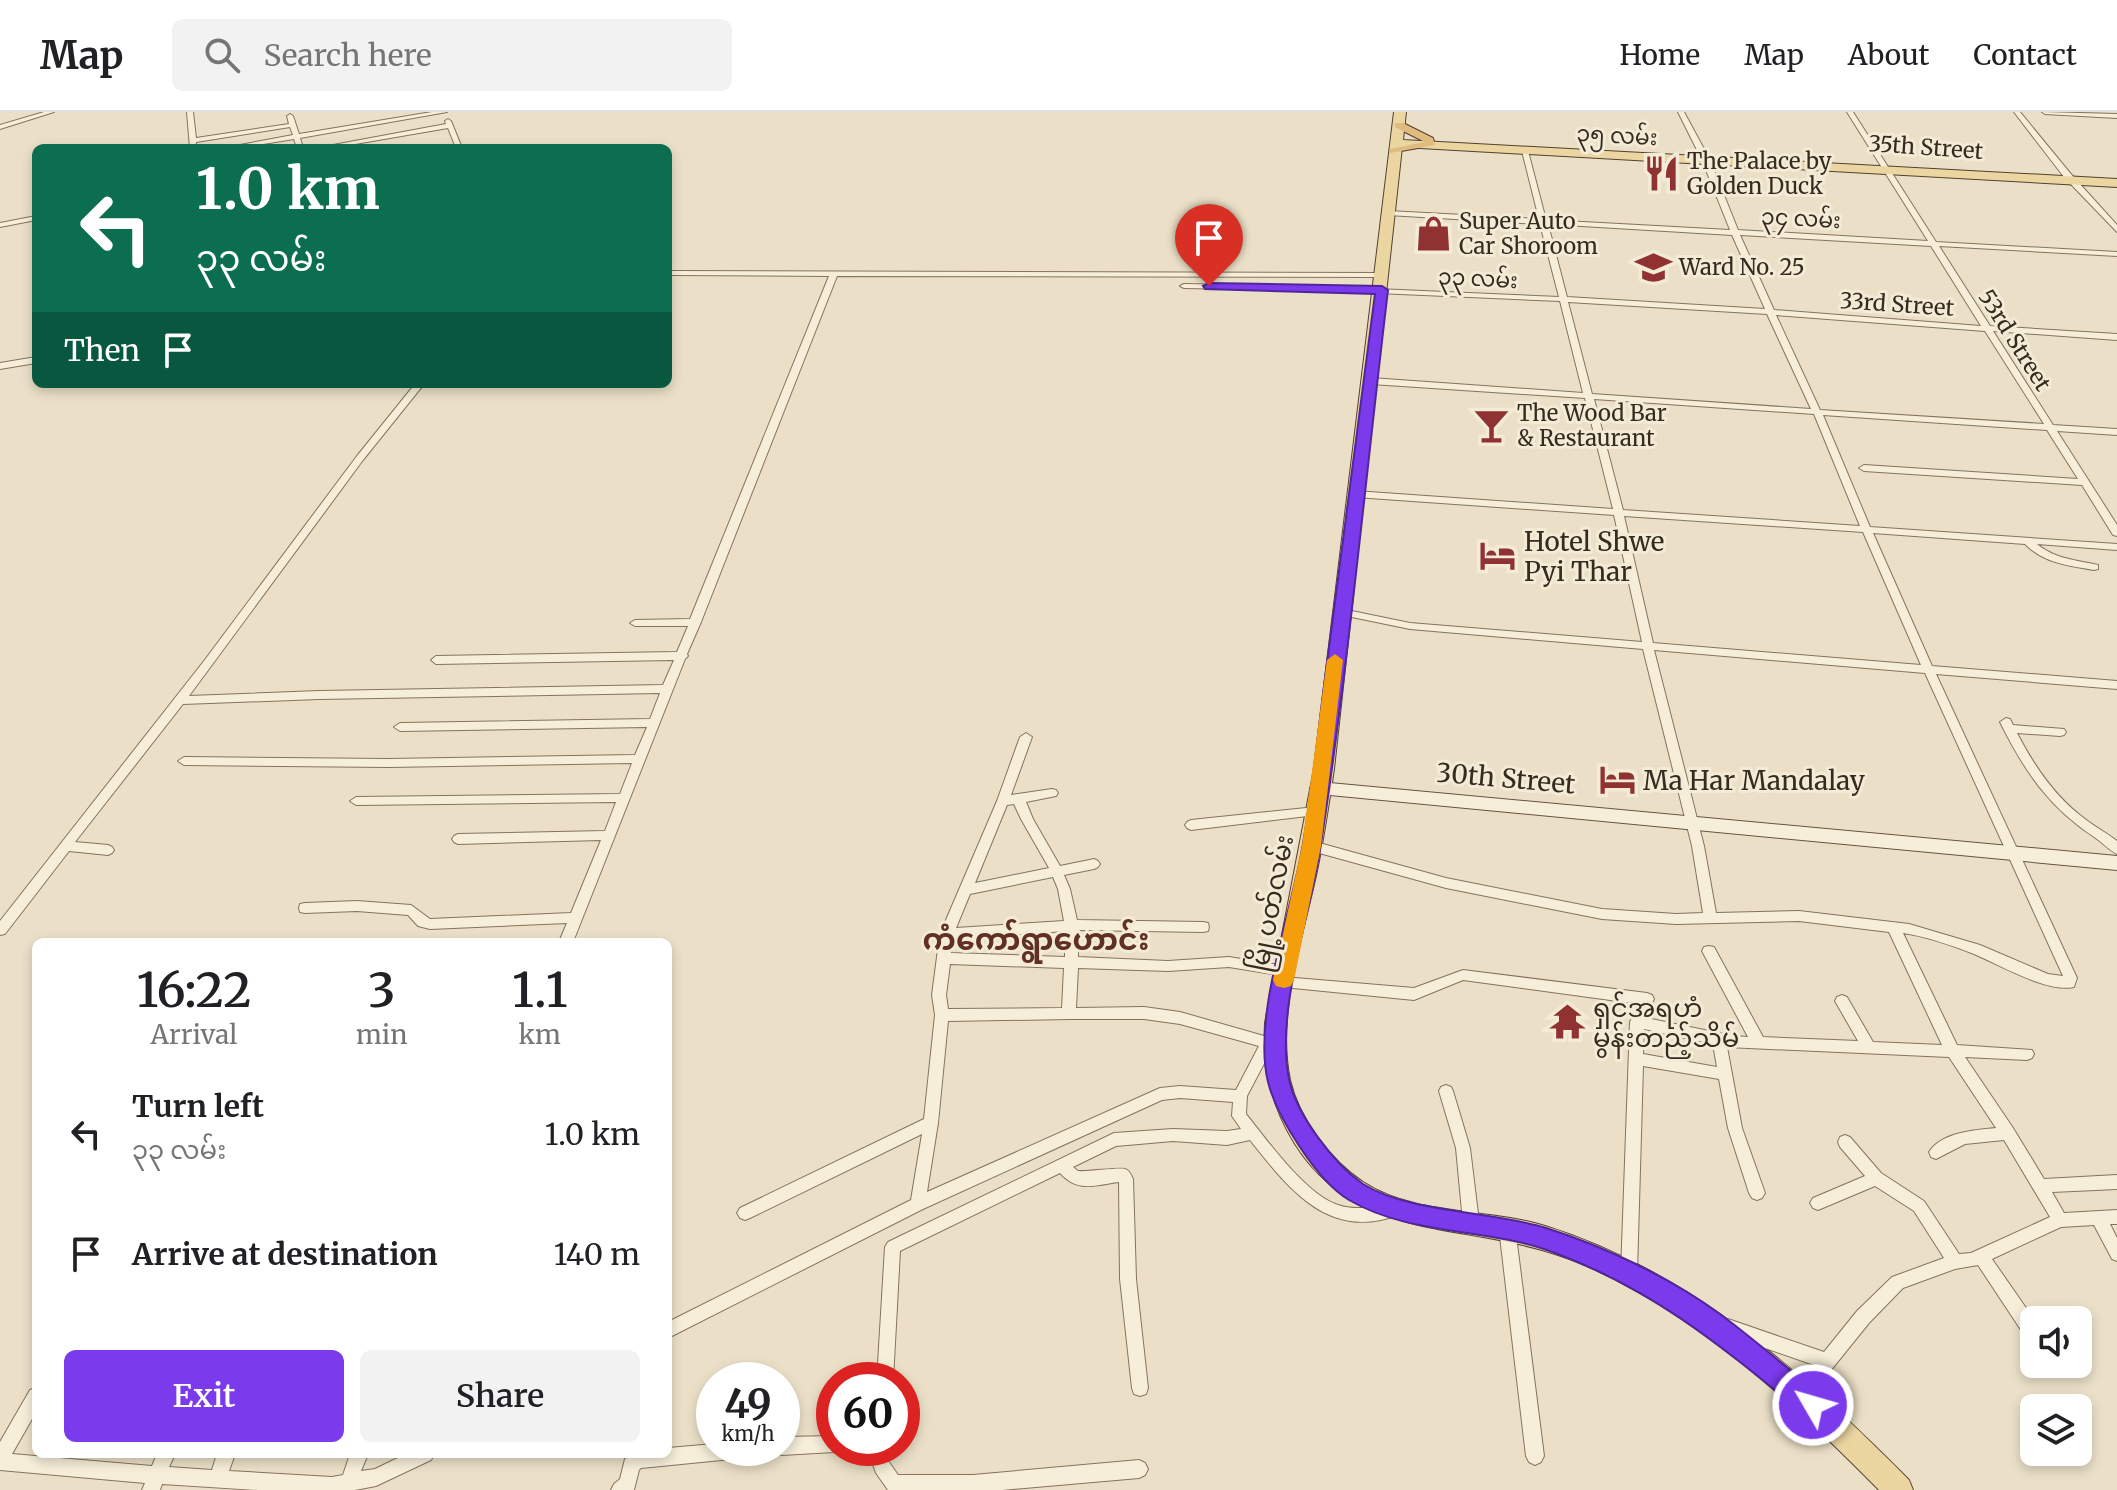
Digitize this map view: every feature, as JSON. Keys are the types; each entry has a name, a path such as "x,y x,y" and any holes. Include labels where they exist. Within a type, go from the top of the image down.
{"main road":[{"name":"35th Street","path":"1397,134 1429,143 2117,181"},
{"name":"မြို့ပတ်လမ်း","path":"1397,134 1371,381 1312,846 1284,976 1275,1046 1279,1081 1294,1122 1340,1178 1357,1193 1396,1209 1507,1228 1547,1239 1629,1273 1709,1321 1826,1415 1899,1490"},
{"name":"၃၅ လမ်း","path":"1493,147 1705,158"},
{"name":"30th Street","path":"1319,788 2117,863"}],"street":[{"path":"0,125 37,112"},
{"path":"0,125 51,112"},
{"path":"190,112 192,144 293,125"},
{"path":"250,144 444,112 457,144"},
{"path":"1312,846 1371,865 1512,898 1602,914 1676,919 1799,916 1893,927 1965,946 2046,979 2069,983 2070,978 2015,853 1864,529 1817,412 1770,312 1705,158 1681,112"},
{"name":"53rd Street","path":"1850,112 2117,533"},
{"path":"2017,112 2070,178 2115,225"},
{"path":"2045,112 2117,116"},
{"path":"290,116 299,144"},
{"path":"343,144 449,126"},
{"path":"1525,151 1618,511 1692,822 1710,916"},
{"name":"၃၄ လမ်း","path":"1388,213 2117,254"},
{"path":"0,225 32,219"},
{"path":"672,273 1162,272 1382,282"},
{"path":"568,938 834,274"},
{"name":"၃၃ လမ်း","path":"1184,286 1382,282 1565,301 1770,312"},
{"name":"33rd Street","path":"1770,312 2117,337"},
{"path":"0,366 32,361"},
{"path":"1371,381 2117,432"},
{"path":"0,930 417,388"},
{"path":"1864,468 2084,482"},
{"path":"1355,494 2117,547"},
{"path":"2028,541 2042,554 2059,561 2094,567"},
{"path":"1342,612 1410,626 2117,685"},
{"path":"635,623 696,622"},
{"path":"436,660 683,656"},
{"path":"179,700 669,689"},
{"path":"400,727 655,723"},
{"path":"2060,732 2007,726 2042,787 2062,808 2084,826 2107,837 2117,849"},
{"path":"918,1204 931,1123 942,1015 939,995 947,934 1003,801 1026,737"},
{"path":"184,761 388,763 641,759"},
{"path":"1003,801 1052,793"},
{"path":"356,801 625,798"},
{"path":"1019,800 1024,817 1056,870 1069,902 1073,925 1069,1014"},
{"path":"1191,825 1316,811"},
{"path":"458,839 610,835"},
{"path":"64,846 108,850"},
{"path":"964,890 1094,864"},
{"path":"305,908 357,906 411,910 423,922 430,924 576,918"},
{"path":"947,934 1073,925 1203,927"},
{"path":"1893,927 1952,1050 2008,1133 2060,1220"},
{"path":"1709,951 1758,1042"},
{"path":"943,958 1168,966 1229,962 1284,976 1414,994 1463,975 1647,999"},
{"path":"1842,1001 1869,1048"},
{"path":"942,1015 1144,1013 1180,1018 1268,1043"},
{"path":"1629,1273 1637,1022 1719,1041 2027,1054"},
{"path":"1278,1024 1240,1096 1239,1116 1290,1178 1331,1210 1376,1215 1396,1209"},
{"path":"1719,1041 1735,1128 1757,1193"},
{"path":"1635,1059 1725,1074"},
{"path":"672,1328 918,1204 1160,1094 1180,1090 1218,1097 1240,1096"},
{"path":"1446,1091 1463,1148 1471,1222"},
{"path":"745,1213 931,1123"},
{"path":"886,1362 893,1247 1114,1140 1173,1135 1227,1138 1253,1133"},
{"path":"1936,1152 1963,1138 2008,1133"},
{"path":"1845,1142 1876,1178 1919,1206 1955,1262"},
{"path":"1062,1165 1074,1178 1094,1179 1121,1174 1126,1179 1128,1279 1140,1388"},
{"path":"1818,1203 1876,1178"},
{"path":"2039,1186 2117,1182"},
{"path":"2098,1217 2117,1254"},
{"path":"1800,1395 1885,1292 1915,1274 1981,1256 2060,1220 2117,1217"},
{"path":"1507,1228 1535,1456"},
{"path":"1981,1256 2020,1314"},
{"path":"1709,1321 1827,1361"},
{"path":"32,1403 0,1459 76,1461 153,1483 218,1477 337,1487 376,1477 416,1458"},
{"path":"672,1456 696,1454"},
{"path":"153,1483 164,1458"},
{"path":"218,1477 225,1458"},
{"path":"337,1487 356,1458"},
{"path":"620,1490 628,1484 631,1465 639,1460 658,1458"},
{"path":"882,1466 894,1484 973,1484 1139,1469"}],"slow traffic":[{"path":"1284,980 1312,846 1335,660"}],"place":[{"name":"The Palace by Golden Duck","path":"1661,174"},
{"name":"Super Auto Car Shoroom","path":"1433,234"},
{"name":"Ward No. 25","path":"1653,267"},
{"name":"The Wood Bar & Restaurant","path":"1491,426"},
{"name":"Hotel Shwe Pyi Thar","path":"1498,556"},
{"name":"Ma Har Mandalay","path":"1617,780"},
{"name":"ရှင်အရဟံ မွန်းတည့်သိမ်","path":"1567,1022"}],"district":[{"name":"ကံကော်ရွာဟောင်း","path":"1036,939"}],"route":[{"path":"1209,286 1382,290 1312,846 1285,971 1275,1046 1279,1081 1294,1122 1340,1178 1357,1193 1396,1209 1507,1228 1597,1258 1629,1273 1709,1321 1813,1405"}]}
